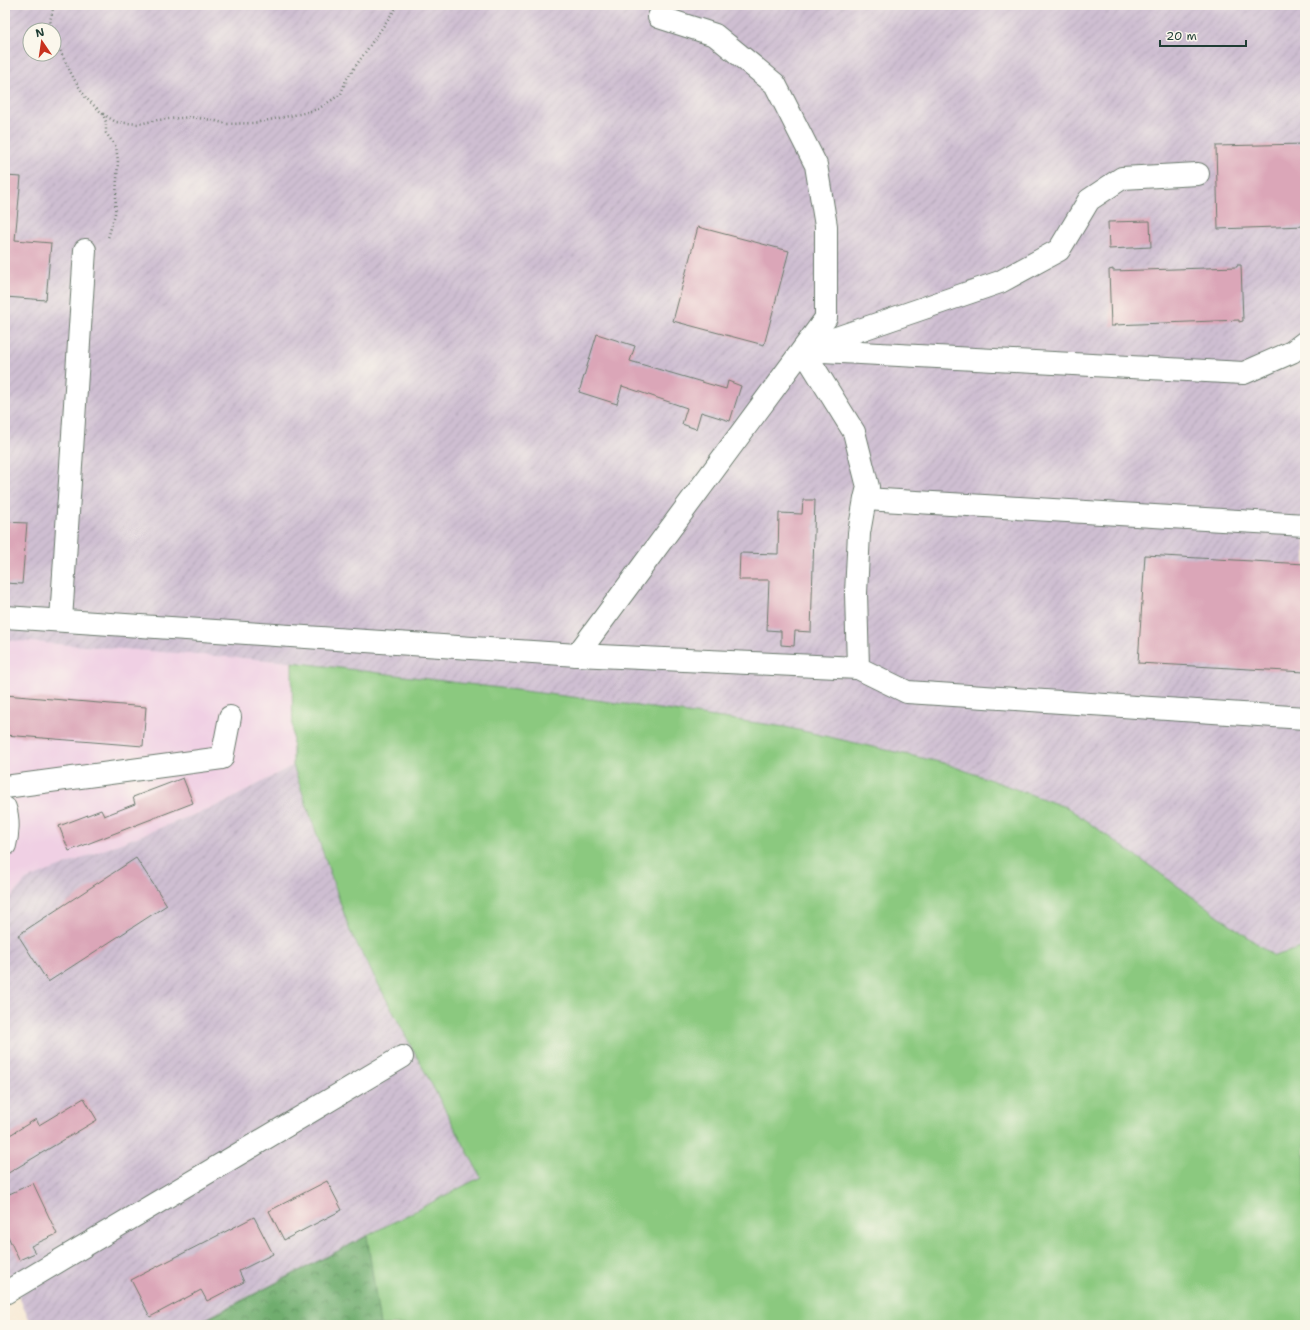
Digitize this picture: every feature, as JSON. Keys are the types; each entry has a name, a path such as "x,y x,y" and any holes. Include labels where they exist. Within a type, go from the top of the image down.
{"street":[{"path":"577,655 826,318 826,226 816,165 775,84 715,35 659,17"},
{"path":"803,350 1000,282 1059,250 1088,200 1122,178 1198,174"},
{"path":"61,620 84,250"},
{"path":"803,350 1244,373 1292,352 1305,342"},
{"path":"803,350 854,432 868,487 859,534 856,593 858,668"},
{"path":"865,498 1305,525"},
{"path":"5,617 577,655 858,668 907,692 1305,718"},
{"path":"5,787 222,758 230,717"},
{"path":"5,808 7,814 7,840 5,845"},
{"path":"5,1294 402,1057"}],"path":[{"path":"50,22 54,5"},
{"path":"62,55 74,79 86,98 103,114 116,122 138,124 158,120 191,117 227,124 254,123 318,109 341,94 346,80 398,5"},
{"path":"103,114 106,122 106,133 116,146 118,161 115,214 107,242"}],"shaded area":[{"path":"5,5 1305,5 1305,947 1274,956 1068,808 944,763 785,727 596,700 292,662 5,640"},
{"path":"5,637 292,662 293,765 224,803 27,880 5,904"},
{"path":"293,765 350,931 481,1177 194,1325 32,1325 5,1266 5,904 26,880 224,803"}],"green space":[{"path":"292,662 596,700 785,727 944,763 1068,808 1274,956 1305,947 1305,1325 194,1325 481,1177 350,931 293,765"},
{"path":"367,1236 380,1325 196,1325"}],"building":[{"path":"1305,144 1305,226 1218,229 1216,146"},
{"path":"5,176 21,177 15,240 51,243 46,300 5,297"},
{"path":"1150,221 1151,247 1109,249 1108,222"},
{"path":"698,227 789,251 764,345 673,321"},
{"path":"1237,265 1241,265 1243,321 1111,326 1109,270 1237,267"},
{"path":"597,334 635,346 630,361 726,389 728,381 741,386 730,421 701,412 696,429 682,424 687,408 622,386 617,404 579,392"},
{"path":"803,500 815,500 811,632 795,631 794,646 781,645 781,631 767,630 769,580 739,580 740,553 778,554 779,513 802,514"},
{"path":"5,522 27,523 22,584 5,583"},
{"path":"1145,555 1305,564 1305,672 1138,663"},
{"path":"5,695 146,707 143,746 5,735"},
{"path":"183,778 193,803 69,851 59,826 101,810 104,816 135,804 133,797"},
{"path":"136,858 167,905 48,982 18,935"},
{"path":"84,1098 97,1120 5,1175 5,1138 36,1119 39,1125"},
{"path":"327,1181 342,1210 284,1240 269,1211"},
{"path":"33,1183 57,1234 31,1246 35,1253 19,1260 5,1230 5,1196"},
{"path":"254,1217 273,1254 239,1271 244,1282 207,1301 201,1290 150,1317 131,1280"}]}
